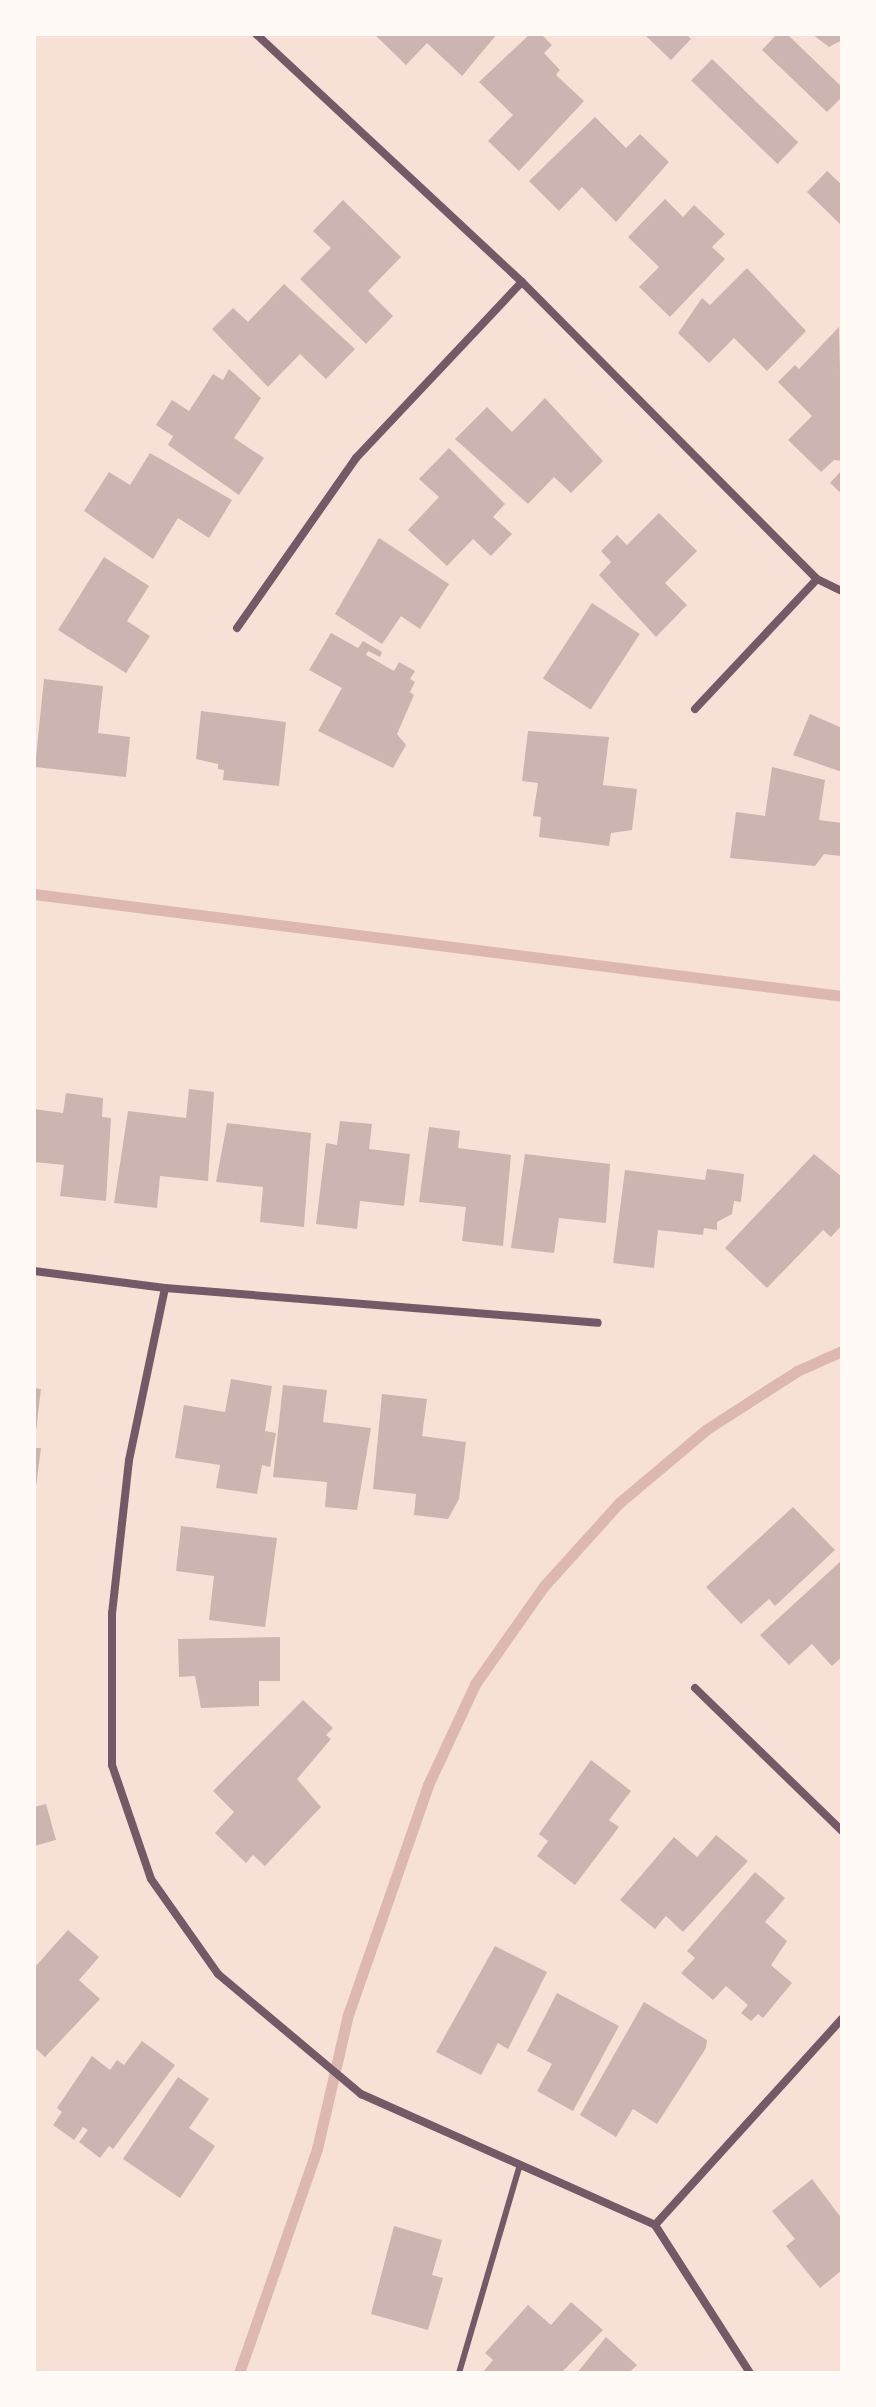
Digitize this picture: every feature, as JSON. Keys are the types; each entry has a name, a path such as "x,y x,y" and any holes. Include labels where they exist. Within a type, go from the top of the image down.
{"street":[{"path":"256,34 522,282 817,579 842,591"},
{"path":"237,628 356,458 522,282"},
{"path":"695,709 817,579"},
{"path":"34,1271 165,1288 598,1323"},
{"path":"165,1288 129,1460 112,1613 112,1765 151,1879 218,1974 361,2094 655,2225 750,2373"},
{"path":"695,1688 842,1831"},
{"path":"655,2225 842,2019"}],"lane":[{"path":"459,2373 520,2165"}],"building":[{"path":"374,34 497,34 462,76 427,43 406,65"},
{"path":"530,34 541,34 552,45 544,53 560,70 556,75 584,101 519,171 488,141 513,115 479,82"},
{"path":"644,34 686,34 691,39 671,60"},
{"path":"777,34 787,34 842,87 842,97 827,112 762,50"},
{"path":"812,34 842,34 842,40 829,47"},
{"path":"712,59 798,142 777,164 691,81"},
{"path":"595,117 626,148 640,134 669,162 616,222 582,187 559,211 529,181"},
{"path":"827,171 842,185 842,226 807,192"},
{"path":"665,199 683,217 694,205 725,234 712,247 725,259 670,317 639,287 659,267 628,237"},
{"path":"343,200 401,257 368,291 393,316 366,344 300,279 331,248 313,231"},
{"path":"747,268 806,331 767,371 734,338 709,363 678,333 702,298 710,305"},
{"path":"284,284 355,349 326,379 300,354 268,387 212,329 233,308 248,322"},
{"path":"839,327 842,461 834,460 821,472 788,440 812,416 778,382 795,365 799,369"},
{"path":"229,369 261,398 234,438 264,458 239,495 168,445 173,436 156,425 172,400 189,411 213,374 223,380"},
{"path":"545,398 603,461 571,493 554,477 528,504 455,439 487,407 512,432"},
{"path":"449,448 505,504 493,517 512,534 491,556 473,539 447,566 408,530 439,497 419,479"},
{"path":"150,453 232,500 209,538 178,518 153,559 84,511 109,472 130,485"},
{"path":"842,470 842,494 830,483"},
{"path":"659,513 697,551 665,583 687,605 656,637 599,575 611,562 601,551 617,535 627,545"},
{"path":"379,538 449,584 420,629 401,616 382,644 335,614"},
{"path":"104,557 149,586 127,621 150,636 126,673 58,630"},
{"path":"592,603 640,634 591,710 543,678"},
{"path":"331,633 358,648 363,641 382,652 380,657 368,651 366,655 394,671 399,662 415,671 410,679 415,682 410,692 414,695 397,734 406,745 393,768 318,731 342,688 309,670"},
{"path":"44,679 103,686 98,733 130,737 126,777 35,767"},
{"path":"201,711 286,722 279,786 223,780 224,770 218,769 218,764 196,759"},
{"path":"810,714 842,728 842,772 793,755"},
{"path":"528,731 609,737 603,785 637,789 632,830 611,833 609,846 539,837 541,817 533,816 538,783 522,781"},
{"path":"772,767 825,780 819,820 842,823 841,856 824,854 815,866 730,858 736,812 765,816"},
{"path":"189,1089 214,1092 208,1181 160,1176 157,1208 114,1203 128,1111 186,1118"},
{"path":"66,1093 103,1098 102,1117 111,1118 106,1201 60,1196 64,1165 34,1162 34,1109 63,1113"},
{"path":"340,1121 372,1124 369,1149 410,1154 404,1206 360,1201 357,1229 316,1224 326,1143 337,1145"},
{"path":"227,1123 311,1133 304,1227 260,1222 263,1187 216,1182"},
{"path":"429,1127 460,1131 458,1148 511,1155 503,1246 462,1241 466,1207 419,1202"},
{"path":"525,1154 610,1164 606,1223 559,1218 554,1253 511,1248"},
{"path":"814,1154 842,1177 842,1225 831,1237 823,1230 767,1288 725,1248"},
{"path":"707,1169 744,1174 741,1202 734,1201 732,1214 717,1222 717,1230 704,1228 703,1235 658,1230 654,1268 613,1263 625,1170 705,1180"},
{"path":"231,1379 272,1386 265,1431 276,1433 270,1467 262,1465 257,1494 216,1488 220,1465 175,1458 184,1405 225,1412"},
{"path":"283,1385 327,1390 323,1422 371,1428 357,1510 325,1507 327,1482 273,1477"},
{"path":"34,1388 41,1389 36,1431 34,1430"},
{"path":"382,1394 427,1399 422,1436 466,1442 459,1499 448,1519 414,1515 416,1494 373,1489"},
{"path":"34,1448 41,1448 36,1486 34,1486"},
{"path":"793,1507 835,1550 775,1606 769,1599 741,1624 706,1587"},
{"path":"181,1526 277,1538 265,1627 209,1620 214,1576 176,1571"},
{"path":"842,1560 842,1657 832,1666 812,1644 789,1665 760,1635"},
{"path":"280,1637 280,1681 259,1681 259,1706 201,1708 195,1676 179,1677 178,1639"},
{"path":"303,1700 333,1728 326,1735 331,1739 297,1779 321,1807 265,1866 253,1855 246,1863 215,1833 234,1812 213,1791"},
{"path":"591,1760 631,1791 609,1820 619,1827 575,1885 537,1856 548,1841 539,1834"},
{"path":"46,1804 56,1840 34,1846 34,1807"},
{"path":"716,1835 748,1861 683,1932 666,1916 655,1929 620,1900 674,1837 697,1857"},
{"path":"755,1872 785,1898 765,1922 787,1941 771,1965 792,1983 763,2018 758,2014 751,2021 741,2013 748,2005 726,1986 713,2000 681,1973 695,1958 687,1951"},
{"path":"68,1930 99,1957 79,1980 100,1999 45,2057 34,2047 34,1968"},
{"path":"495,1946 547,1972 508,2049 498,2043 481,2075 436,2052"},
{"path":"557,1993 619,2026 573,2111 537,2091 552,2064 527,2051"},
{"path":"644,2002 707,2040 706,2048 657,2124 633,2109 616,2137 580,2115"},
{"path":"142,2041 175,2065 113,2149 109,2146 100,2158 79,2142 88,2130 83,2127 74,2140 53,2125 62,2112 57,2108 92,2056 110,2070 117,2060 124,2065"},
{"path":"178,2077 209,2099 189,2128 215,2146 180,2198 123,2159"},
{"path":"812,2179 842,2219 842,2270 820,2288 786,2246 795,2239 772,2211"},
{"path":"394,2226 442,2240 432,2275 443,2278 428,2330 371,2314"},
{"path":"571,2302 603,2330 561,2373 482,2373 493,2360 485,2353 528,2305 551,2325"},
{"path":"606,2337 637,2365 629,2373 577,2373"}],"waterway":[{"path":"34,894 842,996"},
{"path":"239,2373 317,2149 348,2015 428,1785 475,1684 544,1586 619,1503 707,1429 797,1371 842,1351"}]}
